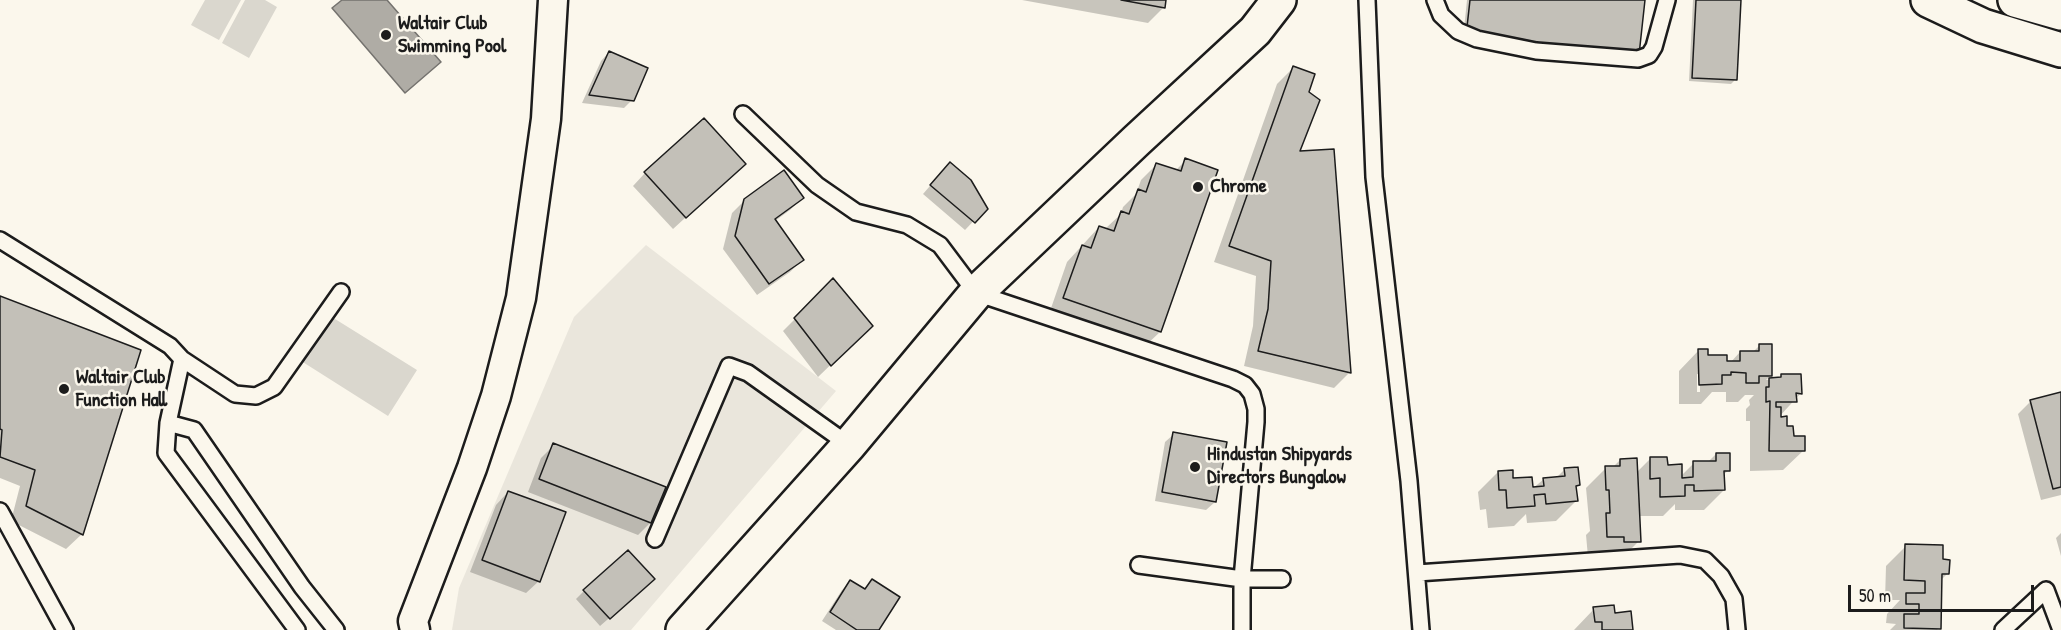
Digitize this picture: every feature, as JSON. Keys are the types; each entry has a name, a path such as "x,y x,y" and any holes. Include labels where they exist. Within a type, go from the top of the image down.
{"street":[{"path":"409,627 472,468 496,396 521,298 546,119 554,0"},
{"path":"683,630 849,445 976,293 1255,31 1279,0"},
{"path":"1928,0 1983,26 2061,50"},
{"path":"2015,0 2061,13"}],"lane":[{"path":"1367,0 1374,177 1409,481 1421,630"},
{"path":"1435,0 1441,15 1458,31 1477,39 1536,51 1638,59 1649,55 1654,48 1667,0"},
{"path":"743,114 817,185 856,212 908,225 940,245 976,293 1245,385 1252,394 1256,409 1256,422 1242,579 1242,630"},
{"path":"0,240 170,346 182,359 235,394 256,396 274,387 341,292"},
{"path":"182,359 168,423 166,453 297,630"},
{"path":"655,539 729,366 748,373 849,445"},
{"path":"168,423 194,430 302,587 336,630"},
{"path":"0,511 65,630"},
{"path":"1417,573 1680,555 1705,560 1721,576 1734,599 1737,630"},
{"path":"1139,565 1242,579 1282,579"},
{"path":"2003,630 2046,590 2061,630"}],"shaded area":[{"path":"205,0 241,0 219,40 191,25"},
{"path":"245,0 265,0 277,7 249,58 222,43"},
{"name":"Waltair Club Swimming Pool","path":"342,0 387,0 441,62 405,93 332,8"},
{"path":"646,245 836,391 631,630 452,630 459,588 574,317"},
{"path":"327,314 417,370 388,416 298,359"}],"building":[{"path":"1121,0 1166,0 1165,8"},
{"path":"1470,0 1645,0 1639,55 1466,36"},
{"path":"1696,0 1741,0 1737,80 1692,78"},
{"path":"609,51 648,68 634,101 589,95"},
{"path":"1293,66 1315,74 1309,92 1320,100 1300,151 1334,149 1351,373 1258,351 1268,309 1271,261 1229,246"},
{"path":"704,118 746,164 686,218 644,172"},
{"path":"1185,158 1218,170 1161,332 1063,298 1082,245 1091,248 1099,226 1114,231 1121,211 1129,214 1138,189 1146,192 1156,163 1181,171"},
{"path":"950,162 971,180 988,209 975,223 930,185"},
{"path":"784,170 804,198 775,219 804,260 769,284 735,236 744,199"},
{"path":"833,278 873,326 831,366 794,318"},
{"name":"Waltair Club Function Hall","path":"0,296 141,350 83,535 26,506 35,470 0,457 2,430 0,429"},
{"path":"1759,344 1772,344 1772,376 1759,376 1759,383 1746,383 1746,373 1731,372 1731,375 1722,375 1722,384 1699,385 1698,349 1708,349 1708,355 1727,355 1727,361 1740,361 1740,351 1759,351"},
{"path":"1781,374 1801,374 1802,394 1796,393 1797,402 1776,402 1776,407 1781,407 1781,417 1787,416 1787,426 1793,426 1794,436 1805,436 1805,451 1769,451 1770,401 1766,402 1766,387 1769,387 1769,378 1781,377"},
{"path":"2061,392 2061,487 2053,489 2030,400"},
{"name":"Hindustan Shipyards Directors Bungalow","path":"1173,432 1227,442 1216,502 1162,492"},
{"path":"553,443 666,487 651,523 539,479"},
{"path":"1716,453 1730,453 1730,471 1724,471 1725,490 1694,491 1694,485 1685,485 1685,496 1660,497 1660,478 1650,479 1650,457 1667,457 1668,465 1682,464 1682,478 1693,477 1693,461 1716,461"},
{"path":"1637,458 1641,542 1624,542 1624,537 1607,537 1606,513 1610,513 1605,466 1620,466 1620,459"},
{"path":"1578,467 1580,485 1576,486 1578,501 1546,504 1545,494 1534,495 1535,506 1507,508 1506,490 1499,490 1498,471 1513,470 1513,478 1532,477 1533,487 1544,486 1543,478 1565,476 1564,468"},
{"path":"508,491 566,512 540,582 482,560"},
{"path":"1905,544 1943,545 1943,559 1950,560 1949,574 1942,574 1941,629 1904,628 1904,614 1919,614 1919,604 1906,604 1906,593 1925,593 1925,581 1904,580"},
{"path":"628,550 655,579 610,619 583,590"},
{"path":"872,579 900,597 879,630 857,630 830,612 850,580 865,589"},
{"path":"1614,605 1615,613 1631,611 1633,630 1602,630 1602,622 1595,622 1593,607"}],"place":[{"name":"Waltair Club Swimming Pool","path":"386,35"},
{"name":"Chrome","path":"1198,187"},
{"name":"Waltair Club Function Hall","path":"64,389"},
{"name":"Hindustan Shipyards Directors Bungalow","path":"1195,467"}]}
